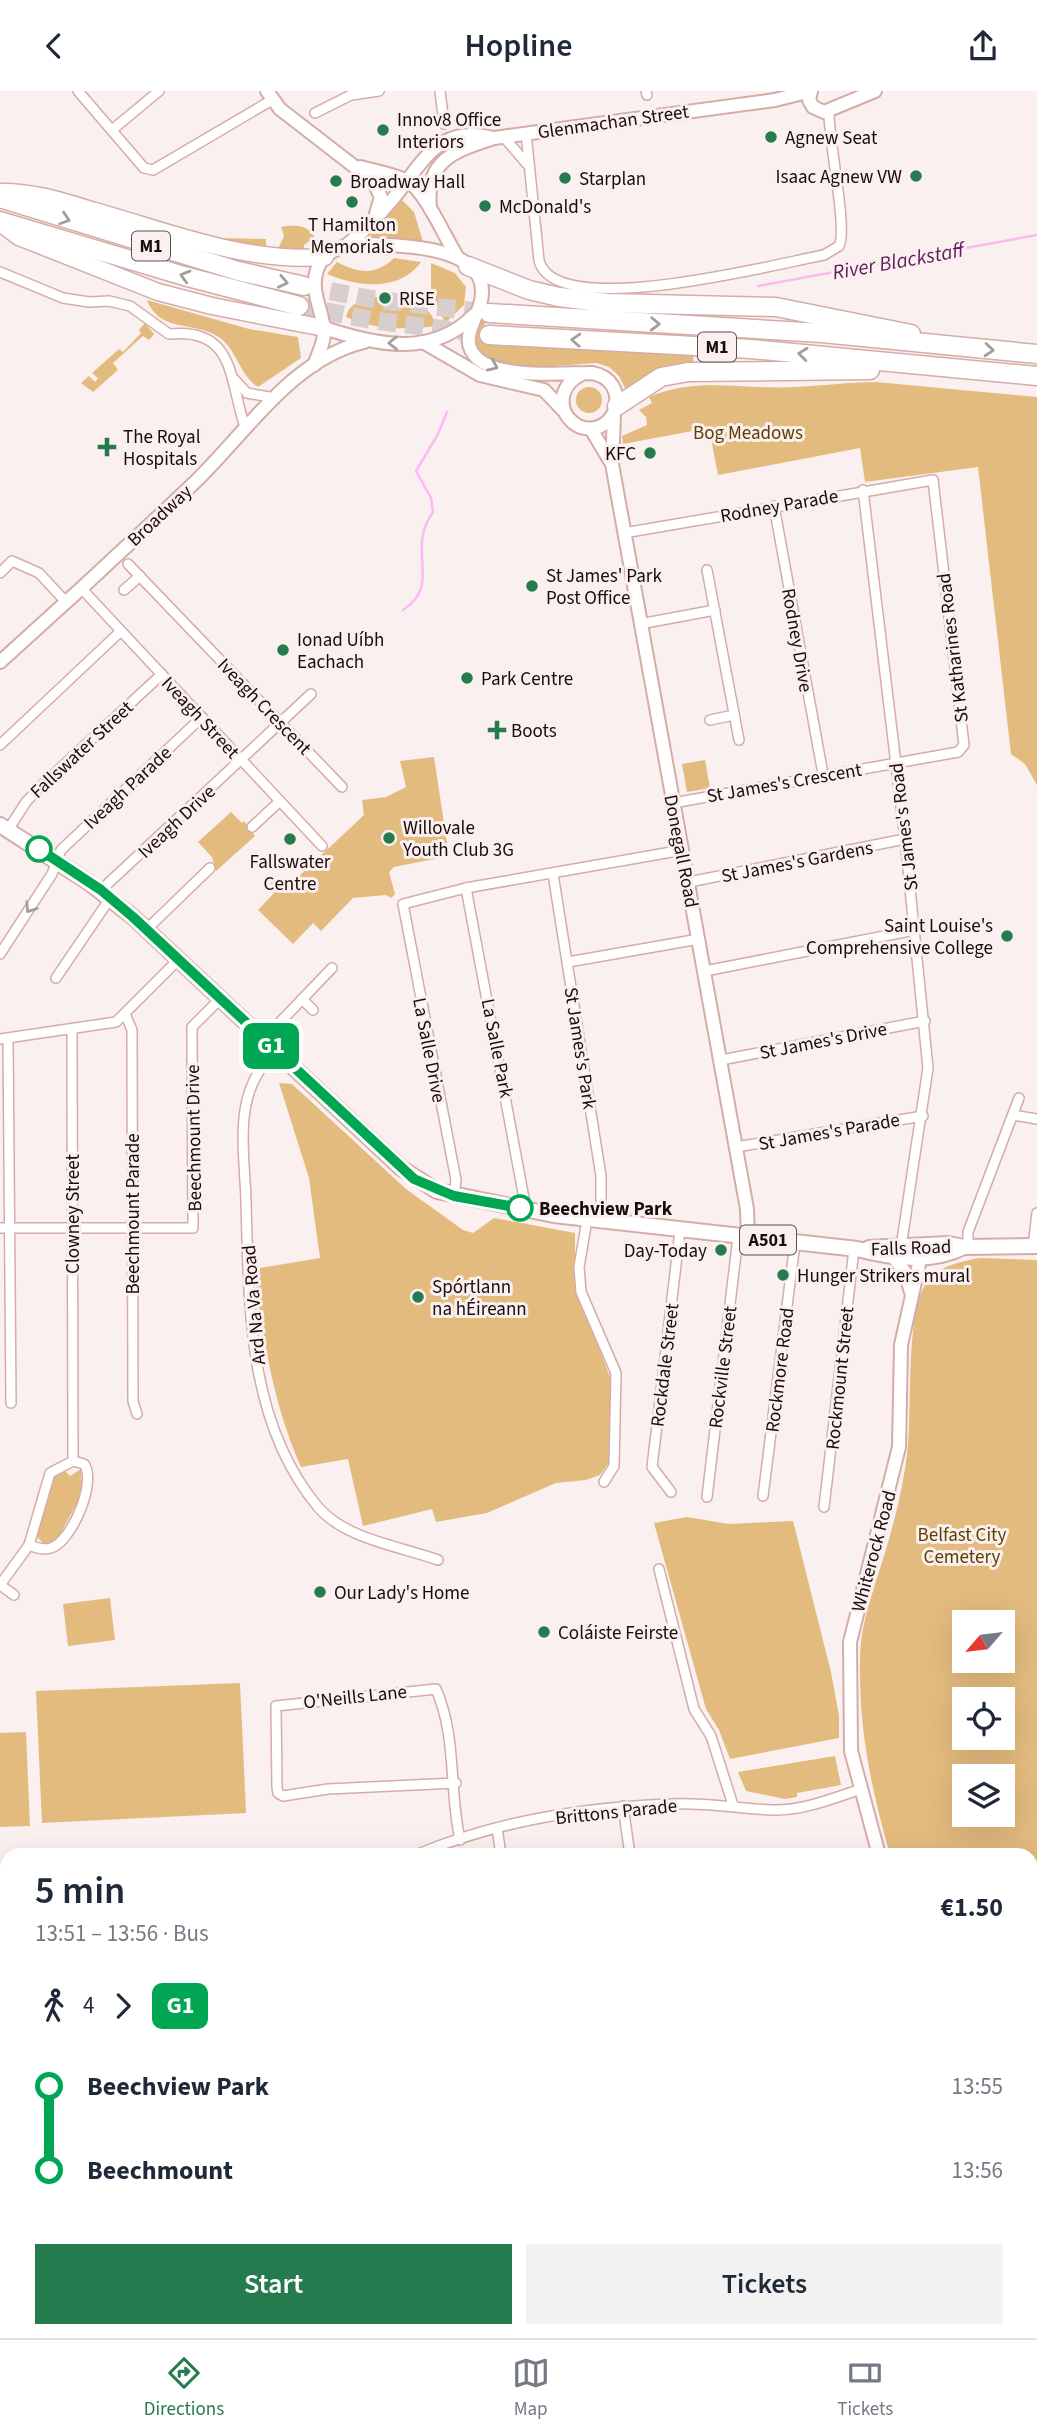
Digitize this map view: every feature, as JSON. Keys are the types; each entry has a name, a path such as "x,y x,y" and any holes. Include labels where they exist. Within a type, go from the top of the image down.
{"highway":[{"path":"0,192 15,191 58,200 245,253 290,259 327,256"},
{"name":"M1","path":"0,198 174,253 304,286"},
{"path":"0,222 19,237 149,289 212,306 324,328"},
{"name":"M1","path":"0,222 299,306"},
{"path":"469,268 529,290 559,297 607,303 776,307 884,327 940,345"},
{"name":"M1","path":"483,312 822,333 1037,354"},
{"name":"M1","path":"489,335 751,349 1037,376"},
{"path":"616,411 661,377 688,372 944,369"}],"main road":[{"name":"Falls Road","path":"3,828 57,860 106,894 180,959 414,1179 454,1196 594,1221 855,1249 919,1252 948,1244 1035,1246"}],"street":[{"path":"78,91 144,169 153,170 269,95 356,166 379,189 380,205 372,223"},
{"path":"112,130 159,91"},
{"path":"315,113 351,95 379,91"},
{"path":"440,91 443,124"},
{"path":"811,91 809,100 826,105 875,91"},
{"name":"Glenmachan Street","path":"430,208 432,177 445,159 458,150 498,137 775,100 811,91"},
{"name":"Glenmachan Street","path":"775,100 826,105"},
{"path":"526,133 539,260 548,277 572,285 597,287 679,285 824,255 839,246 842,228 826,105"},
{"name":"Glenmachan Street","path":"347,246 372,223 429,152 442,142 477,134 498,137"},
{"path":"498,137 527,163"},
{"path":"356,166 407,180 423,195 440,230 469,268 481,301 483,312 470,330 469,344 477,358 505,371 597,374 609,381 615,389 616,411 604,425 591,429 574,424 544,390 480,375 422,342"},
{"path":"314,365 324,341 324,328 314,284 327,256 347,246 421,247 469,268"},
{"path":"0,272 63,298 89,302 109,301 130,306 169,334 183,333 208,339 219,347 227,359 245,427"},
{"path":"324,328 345,332 364,342 422,342 452,332 483,312"},
{"name":"Broadway","path":"0,662 229,449 245,427 275,398 314,365 341,349 364,342"},
{"path":"564,411 562,397 565,387 582,374"},
{"path":"232,377 247,393 275,398"},
{"name":"Donegall Road","path":"616,411 612,464 747,1209 743,1238"},
{"name":"Donegall Road","path":"591,429 612,464"},
{"name":"Rodney Parade","path":"624,533 933,479"},
{"name":"St Katharines Road","path":"896,762 958,752 964,745 933,479"},
{"name":"St James's Road","path":"863,490 905,839 928,1068 923,1116 897,1252"},
{"name":"Rodney Drive","path":"774,506 822,774"},
{"path":"0,573 12,561 39,573 66,602"},
{"name":"Iveagh Crescent","path":"128,564 342,787"},
{"path":"707,570 738,740"},
{"path":"124,590 140,576"},
{"name":"Iveagh Street","path":"81,588 322,846"},
{"path":"640,624 715,610"},
{"path":"0,745 121,631"},
{"name":"Fallswater Street","path":"3,828 26,801 162,674"},
{"name":"Iveagh Drive","path":"56,978 106,894 241,759 312,694"},
{"path":"710,720 734,715"},
{"name":"Iveagh Parade","path":"0,954 52,874 61,850 202,717"},
{"name":"St James's Crescent","path":"673,803 896,762"},
{"path":"252,827 280,801"},
{"name":"St James's Gardens","path":"689,882 905,839"},
{"path":"466,888 683,850"},
{"path":"147,929 210,868"},
{"name":"St James's Park","path":"553,874 601,1177 594,1221"},
{"name":"La Salle Drive","path":"454,1196 456,1180 403,904 466,888"},
{"name":"La Salle Park","path":"466,888 526,1209"},
{"path":"705,971 915,930"},
{"path":"568,962 699,939"},
{"path":"11,1403 5,1228 4,1039 116,1022 180,959"},
{"path":"264,1039 332,968"},
{"name":"Beechmount Drive","path":"132,1230 193,1228 192,1027 220,998"},
{"path":"302,999 313,1010"},
{"name":"Beechmount Parade","path":"125,1014 132,1030 132,1401 137,1414"},
{"name":"St James's Drive","path":"721,1060 925,1021"},
{"name":"Clowney Street","path":"72,1029 73,1461"},
{"name":"Ard Na Va Road","path":"275,1050 258,1067 245,1109 246,1268 253,1353 267,1403 287,1459 318,1507 342,1528 438,1560"},
{"path":"966,1246 968,1232 1019,1098"},
{"path":"1013,1115 1037,1119"},
{"name":"St James's Parade","path":"736,1147 923,1116"},
{"path":"1035,1246 1037,1213"},
{"path":"594,1221 579,1267 581,1292 616,1373 614,1466 604,1482"},
{"path":"5,1228 132,1230"},
{"name":"Rockdale Street","path":"671,1492 652,1468 680,1231"},
{"name":"Rockville Street","path":"707,1497 743,1238"},
{"name":"Rockmore Road","path":"763,1496 795,1243"},
{"name":"Rockmount Street","path":"824,1507 855,1249"},
{"path":"897,1252 911,1293"},
{"name":"Whiterock Road","path":"877,1848 852,1751 850,1642 899,1447 901,1345 919,1252"},
{"path":"14,1595 0,1585 29,1545 50,1473 73,1461 84,1464 89,1476 88,1489 82,1505 58,1545 45,1549 29,1545"},
{"path":"659,1569 694,1709 711,1736 733,1805"},
{"name":"O'Neills Lane","path":"456,1783 328,1789 283,1796 277,1787 276,1706 340,1702 432,1687 438,1693 456,1783 454,1815 460,1840"},
{"name":"Brittons Parade","path":"441,1848 515,1822 623,1806 733,1805 774,1811 803,1807 861,1789"},
{"path":"623,1806 629,1848"},
{"path":"497,1828 500,1848"}],"green space":[{"path":"401,199 414,212 423,242 369,237"},
{"path":"300,226 315,237 304,245 304,255 266,253 214,238 266,239 266,246 278,249 284,236 281,227"},
{"path":"394,258 421,262 402,278 377,284 351,282 327,274 337,262 352,269 367,271 380,268"},
{"path":"431,263 455,273 466,287 464,305 445,323 431,291"},
{"path":"375,297 394,297 419,304 432,316 437,326 391,328 346,317 354,305"},
{"path":"147,300 249,329 298,337 301,358 258,387 246,376 224,341 208,331 169,322 153,310"},
{"path":"486,316 484,329 495,344 693,355 694,365 659,370 625,388 619,376 609,367 597,363 524,368 492,363 478,350 474,341 476,328"},
{"path":"145,323 154,334 149,340 143,336 113,363 118,370 93,392 81,383 89,376 95,382 98,378 92,373 119,349 123,352 141,333 139,330"},
{"name":"Bog Meadows","path":"876,382 1037,397 1037,785 1025,764 1011,754 978,467 865,482 860,448 718,475 709,428 623,444 622,436 647,425 646,417 639,410 652,403 649,397 667,391 703,385 775,387"},
{"path":"589,387 598,391 602,400 598,409 589,413 580,409 576,400 580,391"},
{"path":"434,757 449,856 394,867 389,872 395,894 391,898 386,895 353,898 321,931 313,923 293,944 258,910 277,890 270,883 296,879 364,815 362,800 386,797 406,787 400,761"},
{"path":"705,760 710,788 687,792 682,764"},
{"path":"231,812 242,823 244,821 255,836 216,871 212,857 198,842"},
{"name":"Spórtlann na hÉireann","path":"279,1083 292,1084 406,1189 463,1230 473,1233 494,1218 575,1233 575,1286 612,1382 610,1461 600,1475 586,1480 556,1483 487,1513 436,1522 432,1509 363,1526 348,1459 301,1467 276,1395 265,1345 254,1269 320,1258 309,1178"},
{"name":"Belfast City Cemetery","path":"980,1258 1037,1260 1037,1848 888,1848 864,1736 860,1687 861,1641 900,1497 908,1444 915,1318 925,1285 935,1274 949,1266"},
{"path":"63,1469 70,1476 81,1469 82,1494 57,1540 44,1544 35,1535 55,1474"},
{"path":"687,1517 729,1524 793,1521 831,1672 839,1716 839,1738 730,1759 719,1730 706,1709 654,1523"},
{"path":"110,1598 115,1640 68,1646 63,1604"},
{"path":"240,1683 246,1813 42,1823 36,1691"},
{"path":"26,1732 30,1826 0,1827 0,1733"},
{"path":"835,1756 841,1785 797,1793 797,1797 785,1799 746,1791 738,1772"}],"waterway":[{"name":"River Blackstaff","path":"758,286 1037,235"},
{"path":"403,610 415,600 421,589 422,540 425,526 433,512 431,498 416,471 438,434 447,412"}],"tunnel":[{"path":"304,286 371,299 489,313"},
{"path":"299,306 371,320 489,335"}],"bus line":[{"name":"G1","path":"39,849 111,897 414,1179 454,1196 520,1208"}],"place":[{"name":"Innov8 Office Interiors","path":"383,130"},
{"name":"Agnew Seat","path":"771,137"},
{"name":"Isaac Agnew VW","path":"916,176"},
{"name":"Starplan","path":"565,178"},
{"name":"Broadway Hall","path":"336,181"},
{"name":"T Hamilton Memorials","path":"352,202"},
{"name":"McDonald's","path":"485,206"},
{"name":"RISE","path":"385,298"},
{"name":"The Royal Hospitals","path":"107,447"},
{"name":"KFC","path":"650,453"},
{"name":"St James' Park Post Office","path":"532,586"},
{"name":"Ionad Uíbh Eachach","path":"283,650"},
{"name":"Park Centre","path":"467,678"},
{"name":"Boots","path":"497,730"},
{"name":"Willovale Youth Club 3G","path":"389,838"},
{"name":"Fallswater Centre","path":"290,839"},
{"name":"Saint Louise's Comprehensive College","path":"1007,936"},
{"name":"Beechview Park","path":"520,1208"},
{"name":"Day-Today","path":"721,1250"},
{"name":"Hunger Strikers mural","path":"783,1275"},
{"name":"Spórtlann na hÉireann","path":"418,1297"},
{"name":"Our Lady's Home","path":"320,1592"},
{"name":"Coláiste Feirste","path":"544,1632"}]}
